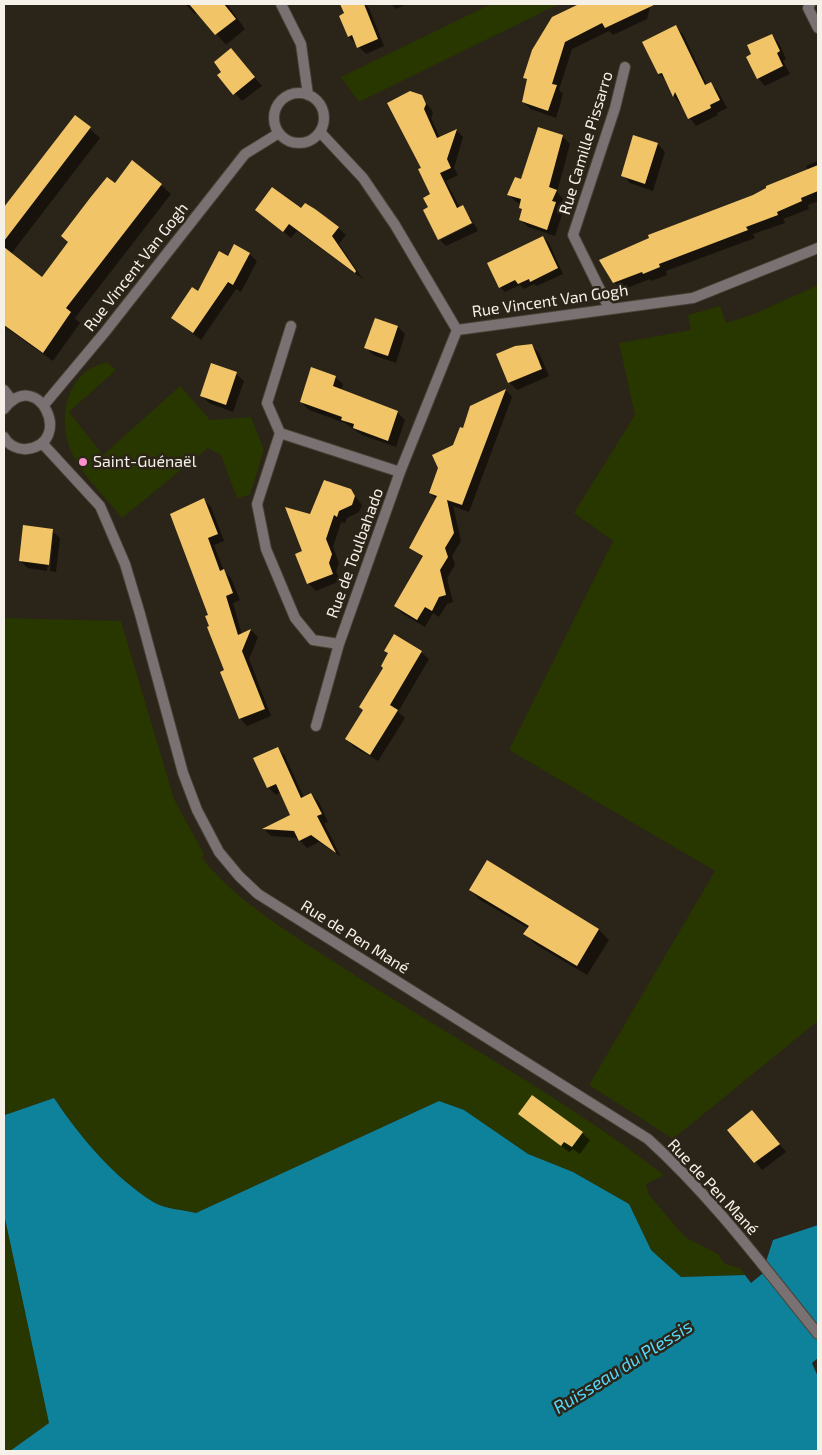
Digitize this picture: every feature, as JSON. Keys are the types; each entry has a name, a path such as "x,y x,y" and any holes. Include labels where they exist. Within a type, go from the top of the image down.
{"street":[{"path":"281,4 302,44 308,95"},
{"path":"810,4 808,8 818,28"},
{"name":"Rue Camille Pissarro","path":"609,308 573,235 625,68"},
{"path":"292,94 308,95 319,104 322,110 324,118 320,132 304,143 294,143 285,139 279,133 274,118 279,103 292,94"},
{"name":"Rue Vincent Van Gogh","path":"320,132 363,178 395,225 457,330 693,298 818,248"},
{"name":"Rue Vincent Van Gogh","path":"44,405 105,332 245,154 279,133"},
{"path":"280,434 268,403 292,326"},
{"name":"Rue de Toulbahado","path":"316,726 339,644 400,472 457,330"},
{"path":"4,390 11,400"},
{"path":"4,409 11,400 27,396 36,398 44,405 51,418 49,431 42,443 24,449 14,446 4,437"},
{"name":"Rue de Toulbahado","path":"339,644 313,640 295,618 266,549 257,504 280,434 400,472"},
{"name":"Rue de Pen Mané","path":"42,443 100,506 125,564 133,589 183,773 193,801 219,852 239,876 258,894 648,1139 676,1164 749,1247 818,1334"}],"green space":[{"path":"491,4 559,4 359,102 341,77"},
{"path":"818,285 818,1021 673,1139 589,1085 715,871 509,750 613,541 574,513 635,415 619,343 691,330 688,315 720,306 726,323 754,314"},
{"path":"107,362 116,370 69,412 103,455 180,386 210,420 251,417 264,450 250,495 237,498 221,455 208,448 122,518 79,465 69,446 66,435 65,410 73,387 89,369"},
{"path":"4,618 121,621 174,799 204,854 202,858 232,890 284,929 380,991 545,1092 664,1175 646,1184 649,1195 685,1237 718,1254 725,1264 740,1268 745,1275 681,1277 651,1250 629,1204 573,1172 528,1154 464,1110 439,1101 196,1213 159,1205 126,1182 112,1170 87,1142 54,1098 5,1115 4,1119"},
{"path":"4,1214 49,1423 10,1451 4,1451"}],"water":[{"name":"Ruisseau du Plessis","path":"54,1098 99,1156 126,1182 159,1205 196,1213 439,1101 464,1110 528,1154 573,1172 629,1204 651,1250 681,1277 745,1275 751,1283 762,1274 773,1240 818,1225 818,1358 812,1363 818,1377 818,1451 10,1451 49,1423 4,1214 4,1119 5,1115"}],"building":[{"path":"189,4 224,4 236,19 215,35"},
{"path":"340,4 364,4 378,39 357,48 352,35 348,37 339,16 344,13"},
{"path":"579,4 656,4 605,28 602,23 565,42 552,84 557,85 548,111 522,102 527,79 523,78 532,50 552,17"},
{"path":"676,25 705,85 711,82 720,100 710,105 711,108 688,119 675,92 673,97 662,73 658,74 642,42"},
{"path":"772,34 780,51 777,53 783,66 757,79 746,57 751,54 747,45"},
{"path":"231,48 255,77 233,95 217,75 221,72 214,62"},
{"path":"410,91 422,95 426,104 424,109 437,138 457,129 447,159 451,168 440,173 457,208 463,205 472,223 438,240 423,210 428,207 423,198 430,194 418,169 421,168 387,103"},
{"path":"75,115 91,127 4,241 4,207"},
{"path":"538,127 563,135 549,187 557,190 552,201 556,202 547,230 519,220 522,209 519,208 521,199 507,195 515,177 521,179"},
{"path":"633,135 658,143 645,184 621,176"},
{"path":"132,160 162,184 66,308 71,312 43,353 4,325 4,247 42,277 68,242 61,236 90,198 107,177 115,183"},
{"path":"818,165 818,191 801,198 802,201 777,212 778,215 746,227 748,230 659,264 660,267 643,274 642,272 613,283 599,260 649,238 648,235 753,195 766,188 766,186"},
{"path":"272,187 301,208 305,203 339,227 332,236 356,271 355,273 289,224 283,232 255,210"},
{"path":"543,236 558,268 530,282 529,279 518,284 515,280 499,288 487,263"},
{"path":"234,244 250,253 233,285 228,282 193,333 171,318 192,287 198,291 219,251 228,256"},
{"path":"375,318 398,326 388,356 364,348"},
{"path":"532,344 542,369 508,383 496,354 515,346"},
{"path":"211,363 237,372 226,405 200,396"},
{"path":"311,367 336,376 333,386 398,411 388,441 353,428 354,424 341,420 342,417 300,402"},
{"path":"506,389 462,505 447,500 454,533 445,548 448,557 440,570 446,595 439,597 432,611 425,607 417,620 394,606 423,556 409,548 437,496 429,493 438,468 432,455 453,445 460,427 463,428 470,406"},
{"path":"324,480 351,489 355,496 352,505 339,511 337,517 334,515 326,539 332,554 329,563 333,574 307,584 295,554 302,551 285,507 310,514"},
{"path":"204,498 218,534 208,538 220,571 224,569 233,593 226,596 238,635 251,629 242,651 265,709 239,719 220,672 224,670 207,627 209,626 205,616 208,615 170,514"},
{"path":"23,525 53,529 49,565 19,561"},
{"path":"394,634 422,651 390,705 398,710 370,755 345,739 363,710 359,707 383,668 381,666 388,653 384,651"},
{"path":"278,747 301,798 311,793 322,814 317,816 336,853 311,835 299,841 294,831 262,829 290,815 276,784 267,788 253,758"},
{"path":"487,860 599,929 577,966 523,934 529,926 469,890"},
{"path":"532,1095 583,1132 572,1147 564,1142 561,1146 518,1114"},
{"path":"752,1110 780,1144 754,1163 727,1130"}],"place":[{"name":"Saint-Guénaël","path":"83,462"}]}
